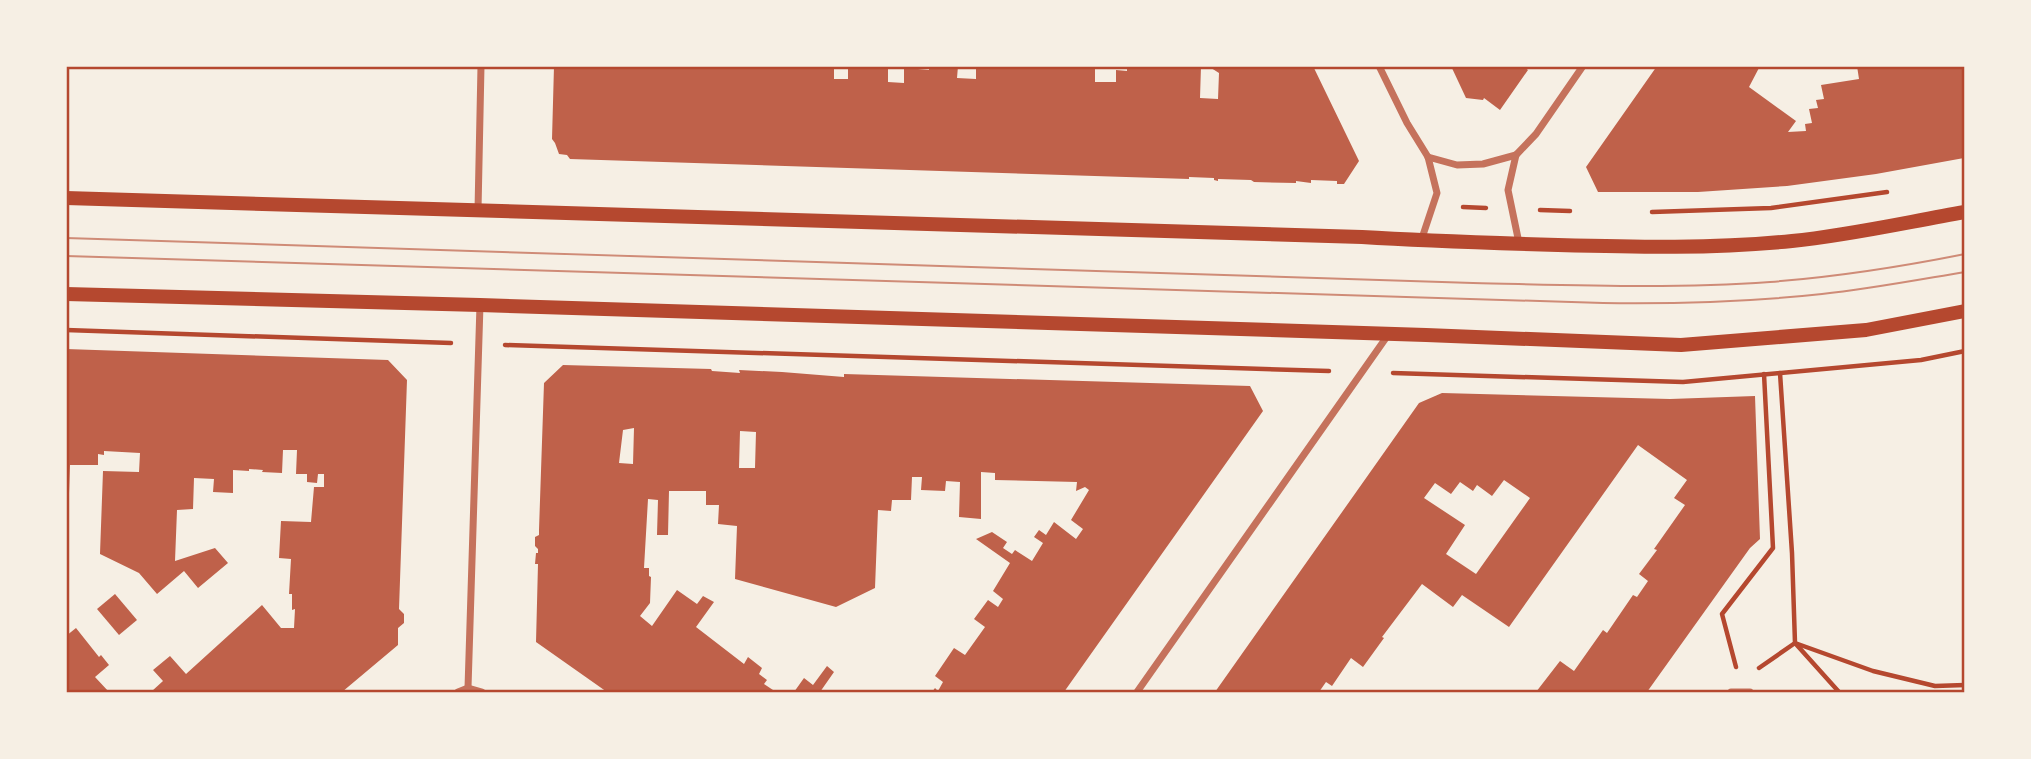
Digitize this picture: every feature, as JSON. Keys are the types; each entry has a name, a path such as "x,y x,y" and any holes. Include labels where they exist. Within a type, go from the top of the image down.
{"main road":[{"path":"66,198 1629,247 1731,246 1805,239 1965,212"},
{"path":"66,294 1681,345 1866,330 1965,311"}],"street":[{"path":"478,211 481,66"},
{"path":"1379,66 1407,123 1429,157 1437,193 1421,241"},
{"path":"1519,244 1508,190 1516,155 1536,134 1583,66"},
{"path":"1429,157 1457,165 1483,164 1516,155"},
{"path":"468,688 480,305"},
{"path":"1137,692 1388,334"},
{"path":"458,692 468,688 482,692"},
{"path":"1731,692 1746,692"}],"path":[{"path":"1651,212 1772,208 1890,191"},
{"path":"1432,206 1581,211"},
{"path":"66,330 1683,382 1921,360 1965,351"},
{"path":"1780,373 1792,553 1794,643 1839,692"},
{"path":"1746,692 1722,614 1773,548 1764,374"},
{"path":"1794,643 1885,674 1935,686 1965,685"},
{"path":"1746,692 1754,671 1794,643"}],"building":[{"path":"554,66 834,66 834,79 848,79 848,66 888,66 888,82 904,83 904,66 918,66 918,69 929,70 929,66 958,66 957,78 976,79 976,66 1095,66 1095,82 1116,82 1116,70 1127,71 1127,66 1201,66 1200,98 1218,99 1219,73 1208,66 1313,66 1359,161 1344,184 1337,184 1337,181 1311,180 1311,183 1218,181 1214,178 1189,177 570,159 567,155 559,154 552,139"},
{"path":"1451,66 1523,66 1528,70 1500,110 1484,98 1466,98"},
{"path":"1657,66 1760,66 1749,87 1796,121 1788,132 1806,131 1805,124 1812,123 1809,109 1818,108 1816,100 1824,99 1821,85 1859,79 1857,66 1964,66 1964,158 1787,186 1698,192 1598,192 1586,167"},
{"path":"66,349 388,360 407,380 399,609 404,614 404,623 398,628 398,645 342,692 153,692 163,681 153,670 170,656 186,674 262,605 281,628 294,628 295,609 292,610 292,594 289,594 291,559 279,558 281,521 311,522 314,487 324,487 324,474 318,474 317,483 307,482 307,474 296,474 297,450 283,450 282,473 233,470 233,493 213,492 214,479 194,478 193,509 177,510 175,561 215,548 228,563 198,588 184,571 157,594 139,573 100,554 103,471 139,472 140,453 104,451 104,455 98,454 98,465 70,465 69,493 66,493"},
{"path":"563,365 711,369 740,373 739,370 844,377 844,374 1250,386 1263,411 1064,692 932,692 935,688 938,691 943,682 935,676 954,648 965,655 985,627 974,619 988,600 998,607 1003,599 993,591 1010,563 976,539 992,532 1007,542 1003,548 1012,554 1015,550 1032,561 1043,543 1034,537 1039,530 1046,535 1054,522 1076,539 1083,529 1071,520 1089,490 1085,487 1076,491 1077,482 995,480 995,473 981,472 981,519 959,517 960,482 946,481 945,491 921,490 922,477 912,477 911,500 892,500 891,511 878,510 875,588 836,607 735,579 737,526 718,524 719,505 706,505 706,491 669,491 668,535 657,535 658,500 648,499 644,568 649,568 651,577 650,603 640,616 652,626 677,590 697,604 703,596 714,602 696,627 744,664 748,657 762,668 759,674 767,680 764,684 776,692 607,692 536,642 538,564 535,564 538,549 535,546 535,537 539,535 544,383","holes":["634,428 633,464 619,463 623,430","740,431 756,432 755,468 739,468"]},
{"path":"1442,393 1670,399 1755,396 1760,539 1750,548 1647,692 1536,692 1560,661 1574,671 1603,630 1607,633 1633,595 1637,597 1648,581 1639,574 1685,505 1674,498 1687,480 1638,445 1509,627 1462,595 1453,607 1422,584 1363,667 1351,658 1332,686 1326,682 1319,692 1215,692 1419,403","holes":["1504,480 1530,498 1476,574 1446,554 1465,525 1424,498 1435,483 1451,494 1460,482 1473,491 1477,485 1492,496"]},
{"path":"115,594 137,620 119,635 97,609"},
{"path":"76,628 99,657 101,655 109,665 95,677 109,692 66,692 66,636"},
{"path":"827,666 834,672 820,692 794,692 804,678 813,685"}],"tram line":[{"path":"66,238 1622,286 1794,280 1868,271 1965,254"},
{"path":"66,256 1603,303 1712,302 1795,297 1858,290 1965,272"}]}
